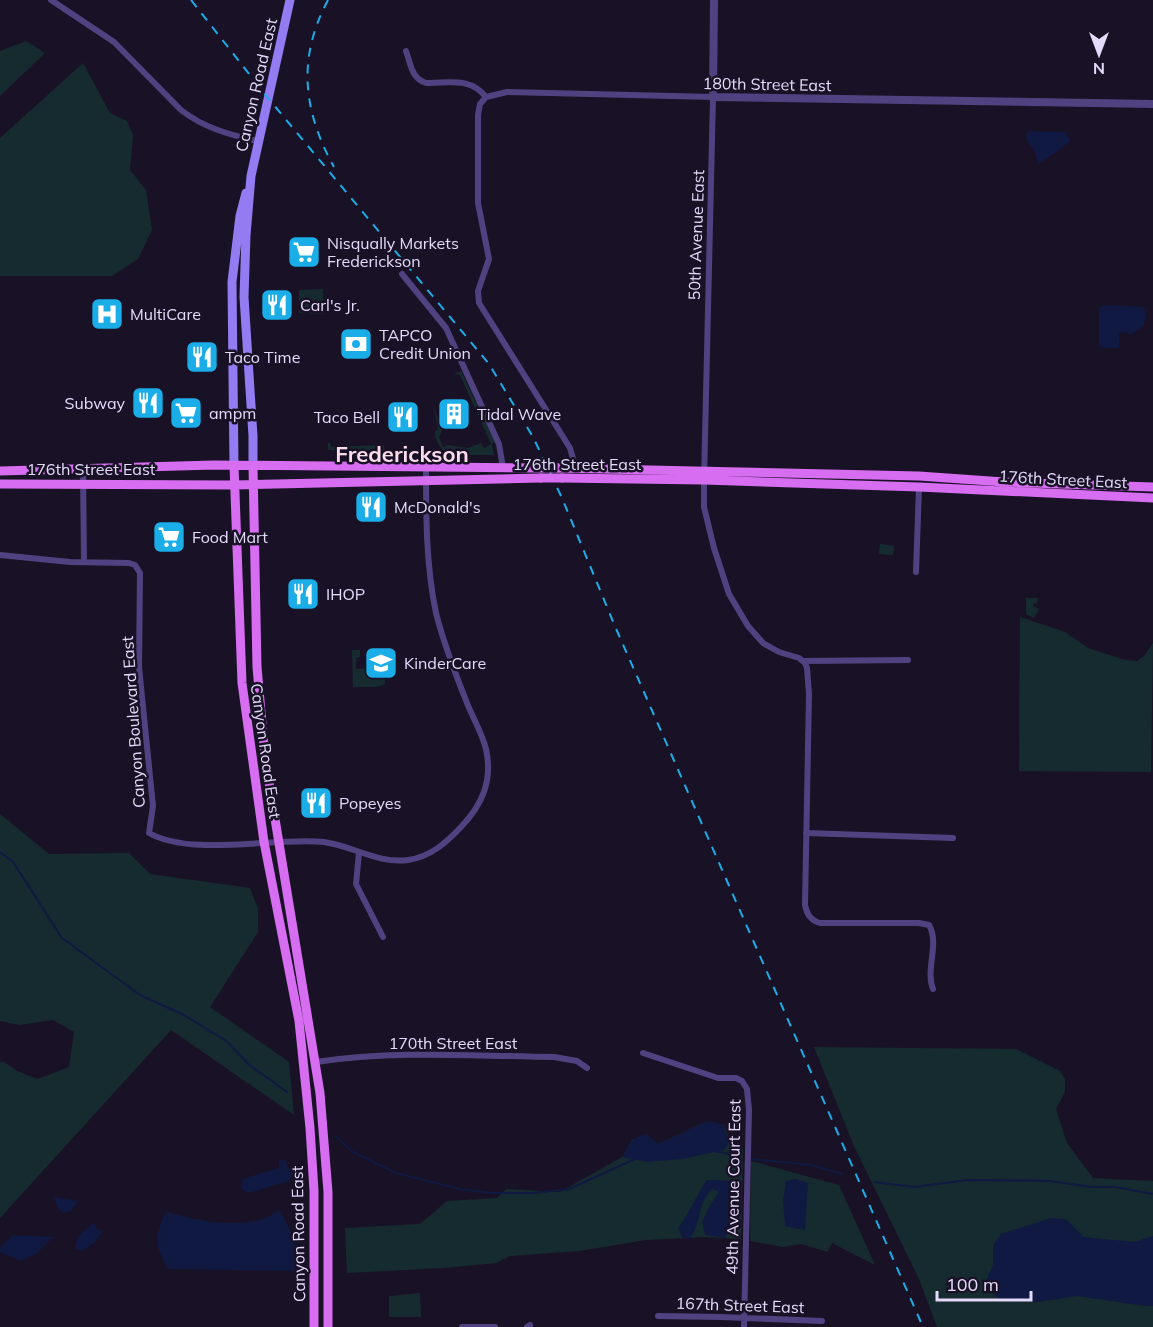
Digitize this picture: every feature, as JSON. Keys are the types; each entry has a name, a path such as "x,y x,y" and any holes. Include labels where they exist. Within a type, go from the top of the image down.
{"main road":[{"name":"Canyon Road East","path":"290,0 240,216 232,282 234,485 242,682 264,842 299,1021 310,1128 314,1191 314,1327"},
{"name":"Canyon Road East","path":"251,176 244,297 253,436 252,484 257,667 265,758 316,1062 328,1192 328,1327"},
{"name":"176th Street East","path":"0,471 234,466 558,468 1153,498"},
{"name":"176th Street East","path":"0,483 234,485 541,478 919,476 1004,482 1153,487"},
{"path":"932,488 946,484 1001,486 1004,482"},
{"path":"299,1021 309,1057 316,1062"}],"street":[{"path":"51,0 114,42 192,119 218,130 258,141"},
{"name":"50th Avenue East","path":"714,0 704,507 724,581 748,626 763,643 802,661"},
{"path":"406,51 414,76 420,81 469,83 486,97 480,104 478,115 478,203 489,259 478,291 480,307 570,448 576,469"},
{"name":"180th Street East","path":"486,97 507,92 1153,104"},
{"path":"402,274 446,328 499,444 503,468"},
{"path":"264,842 327,843 379,859 407,860 422,857 438,849 475,812 482,800 486,787 488,763 484,743 448,658 435,608 427,526 426,468"},
{"path":"83,469 84,561"},
{"path":"916,572 919,487"},
{"name":"Canyon Boulevard East","path":"0,555 70,562 135,565 140,573 139,667 153,806 149,833 173,842 203,845 264,842"},
{"path":"802,661 908,660"},
{"path":"802,661 807,668 809,694 805,905 810,917 817,922 919,923 930,927 933,937 930,981 933,989"},
{"path":"457,831 463,838"},
{"path":"806,833 953,838"},
{"path":"358,853 356,884 382,937"},
{"name":"49th Avenue Court East","path":"643,1053 718,1078 736,1078 742,1081 747,1089 749,1110 744,1327"},
{"name":"170th Street East","path":"316,1062 347,1057 380,1056 554,1057 577,1061 587,1068"},
{"name":"167th Street East","path":"658,1316 822,1321"},
{"path":"462,1327 495,1327"}],"green space":[{"path":"26,41 45,53 0,96 0,51"},
{"path":"83,63 110,113 127,121 133,135 130,170 146,190 152,230 138,259 112,276 0,276 0,138"},
{"path":"323,289 324,314 299,313 299,290"},
{"path":"461,371 495,442 492,444 494,455 449,455 437,442 435,431 438,427 433,405 442,430 439,437 443,447 448,445 468,448 481,443 484,448 491,444 460,375 454,374"},
{"path":"328,443 331,447 384,445 384,450 328,450"},
{"path":"880,544 894,546 893,555 879,554"},
{"path":"1026,598 1038,598 1037,604 1034,603 1033,606 1039,609 1034,618 1026,614"},
{"path":"1020,617 1065,632 1088,648 1125,660 1137,661 1144,656 1153,643 1151,772 1019,771"},
{"path":"352,650 360,650 360,657 356,658 356,669 378,668 379,673 385,674 385,684 376,687 353,687"},
{"path":"0,814 49,854 129,853 150,874 250,888 258,909 258,932 210,1007 289,1062 294,1115 171,1030 0,1218 0,1062 38,1079 69,1067 74,1032 53,1020 20,1025 0,1021"},
{"path":"814,1047 1016,1049 1060,1071 1065,1079 1065,1092 1056,1109 1067,1143 1093,1178 1153,1181 1153,1327 937,1327 919,1279 854,1146"},
{"path":"705,1122 724,1125 729,1138 743,1149 741,1239 705,1237 646,1240 579,1251 510,1256 496,1263 347,1273 345,1228 420,1224 447,1201 497,1198 506,1189 560,1192 622,1157 632,1140 646,1134 657,1143"},
{"path":"751,1161 839,1185 875,1265 832,1243 828,1252 801,1244 783,1247 750,1241"},
{"path":"420,1293 421,1317 389,1317 389,1296"}],"water":[{"path":"1029,131 1066,132 1070,141 1038,164 1034,150 1026,139"},
{"path":"1108,305 1143,307 1146,312 1144,326 1131,335 1124,332 1119,333 1119,347 1117,348 1102,348 1099,345 1099,309"},
{"path":"705,1122 724,1125 729,1143 724,1150 682,1159 647,1162 622,1157 631,1142 641,1135 646,1134 657,1143"},
{"path":"286,1160 287,1167 292,1169 289,1181 252,1192 246,1192 241,1188 245,1178 279,1168 279,1161"},
{"path":"795,1179 808,1183 805,1230 785,1226 783,1201 786,1181"},
{"path":"707,1180 736,1181 735,1210 731,1225 725,1238 705,1235 702,1222 719,1192 713,1189 704,1201 693,1233 689,1239 682,1237 678,1228"},
{"path":"54,1197 78,1201 71,1211 62,1213"},
{"path":"280,1210 295,1240 297,1271 168,1269 158,1247 159,1228 166,1212 200,1220 236,1223 262,1219"},
{"path":"1051,1218 1066,1219 1084,1237 1134,1242 1153,1236 1153,1306 1077,1296 1038,1302 1000,1300 984,1285 993,1265 993,1245 1001,1234"},
{"path":"94,1223 97,1229 103,1231 95,1242 83,1251 75,1249 78,1237"},
{"path":"13,1235 53,1237 36,1254 21,1261 0,1252 0,1248"}],"waterway":[{"path":"0,852 13,862 62,938 140,995 184,1015 228,1042 248,1064 287,1092"},
{"path":"335,1136 353,1152 396,1173 460,1189 491,1193 533,1193 569,1189 635,1159"},
{"path":"714,1151 741,1156"},
{"path":"753,1159 811,1165 842,1174"},
{"path":"874,1182 915,1187 968,1180 1050,1181 1091,1187 1115,1187 1153,1194"}],"railway":[{"path":"191,0 268,98 489,364 533,437 562,498 614,624 923,1327"},
{"path":"328,0 312,43 308,64 308,84 310,105 316,125 334,167"}],"place":[{"name":"Nisqually Markets Frederickson","path":"304,252"},
{"name":"Carl's Jr.","path":"277,305"},
{"name":"MultiCare","path":"107,314"},
{"name":"TAPCO Credit Union","path":"356,344"},
{"name":"Taco Time","path":"202,357"},
{"name":"Subway","path":"148,403"},
{"name":"ampm","path":"186,413"},
{"name":"Tidal Wave","path":"454,414"},
{"name":"Taco Bell","path":"403,417"},
{"name":"McDonald's","path":"371,507"},
{"name":"Food Mart","path":"169,537"},
{"name":"IHOP","path":"303,594"},
{"name":"KinderCare","path":"381,663"},
{"name":"Popeyes","path":"316,803"}],"district":[{"name":"Frederickson","path":"402,454"}]}
